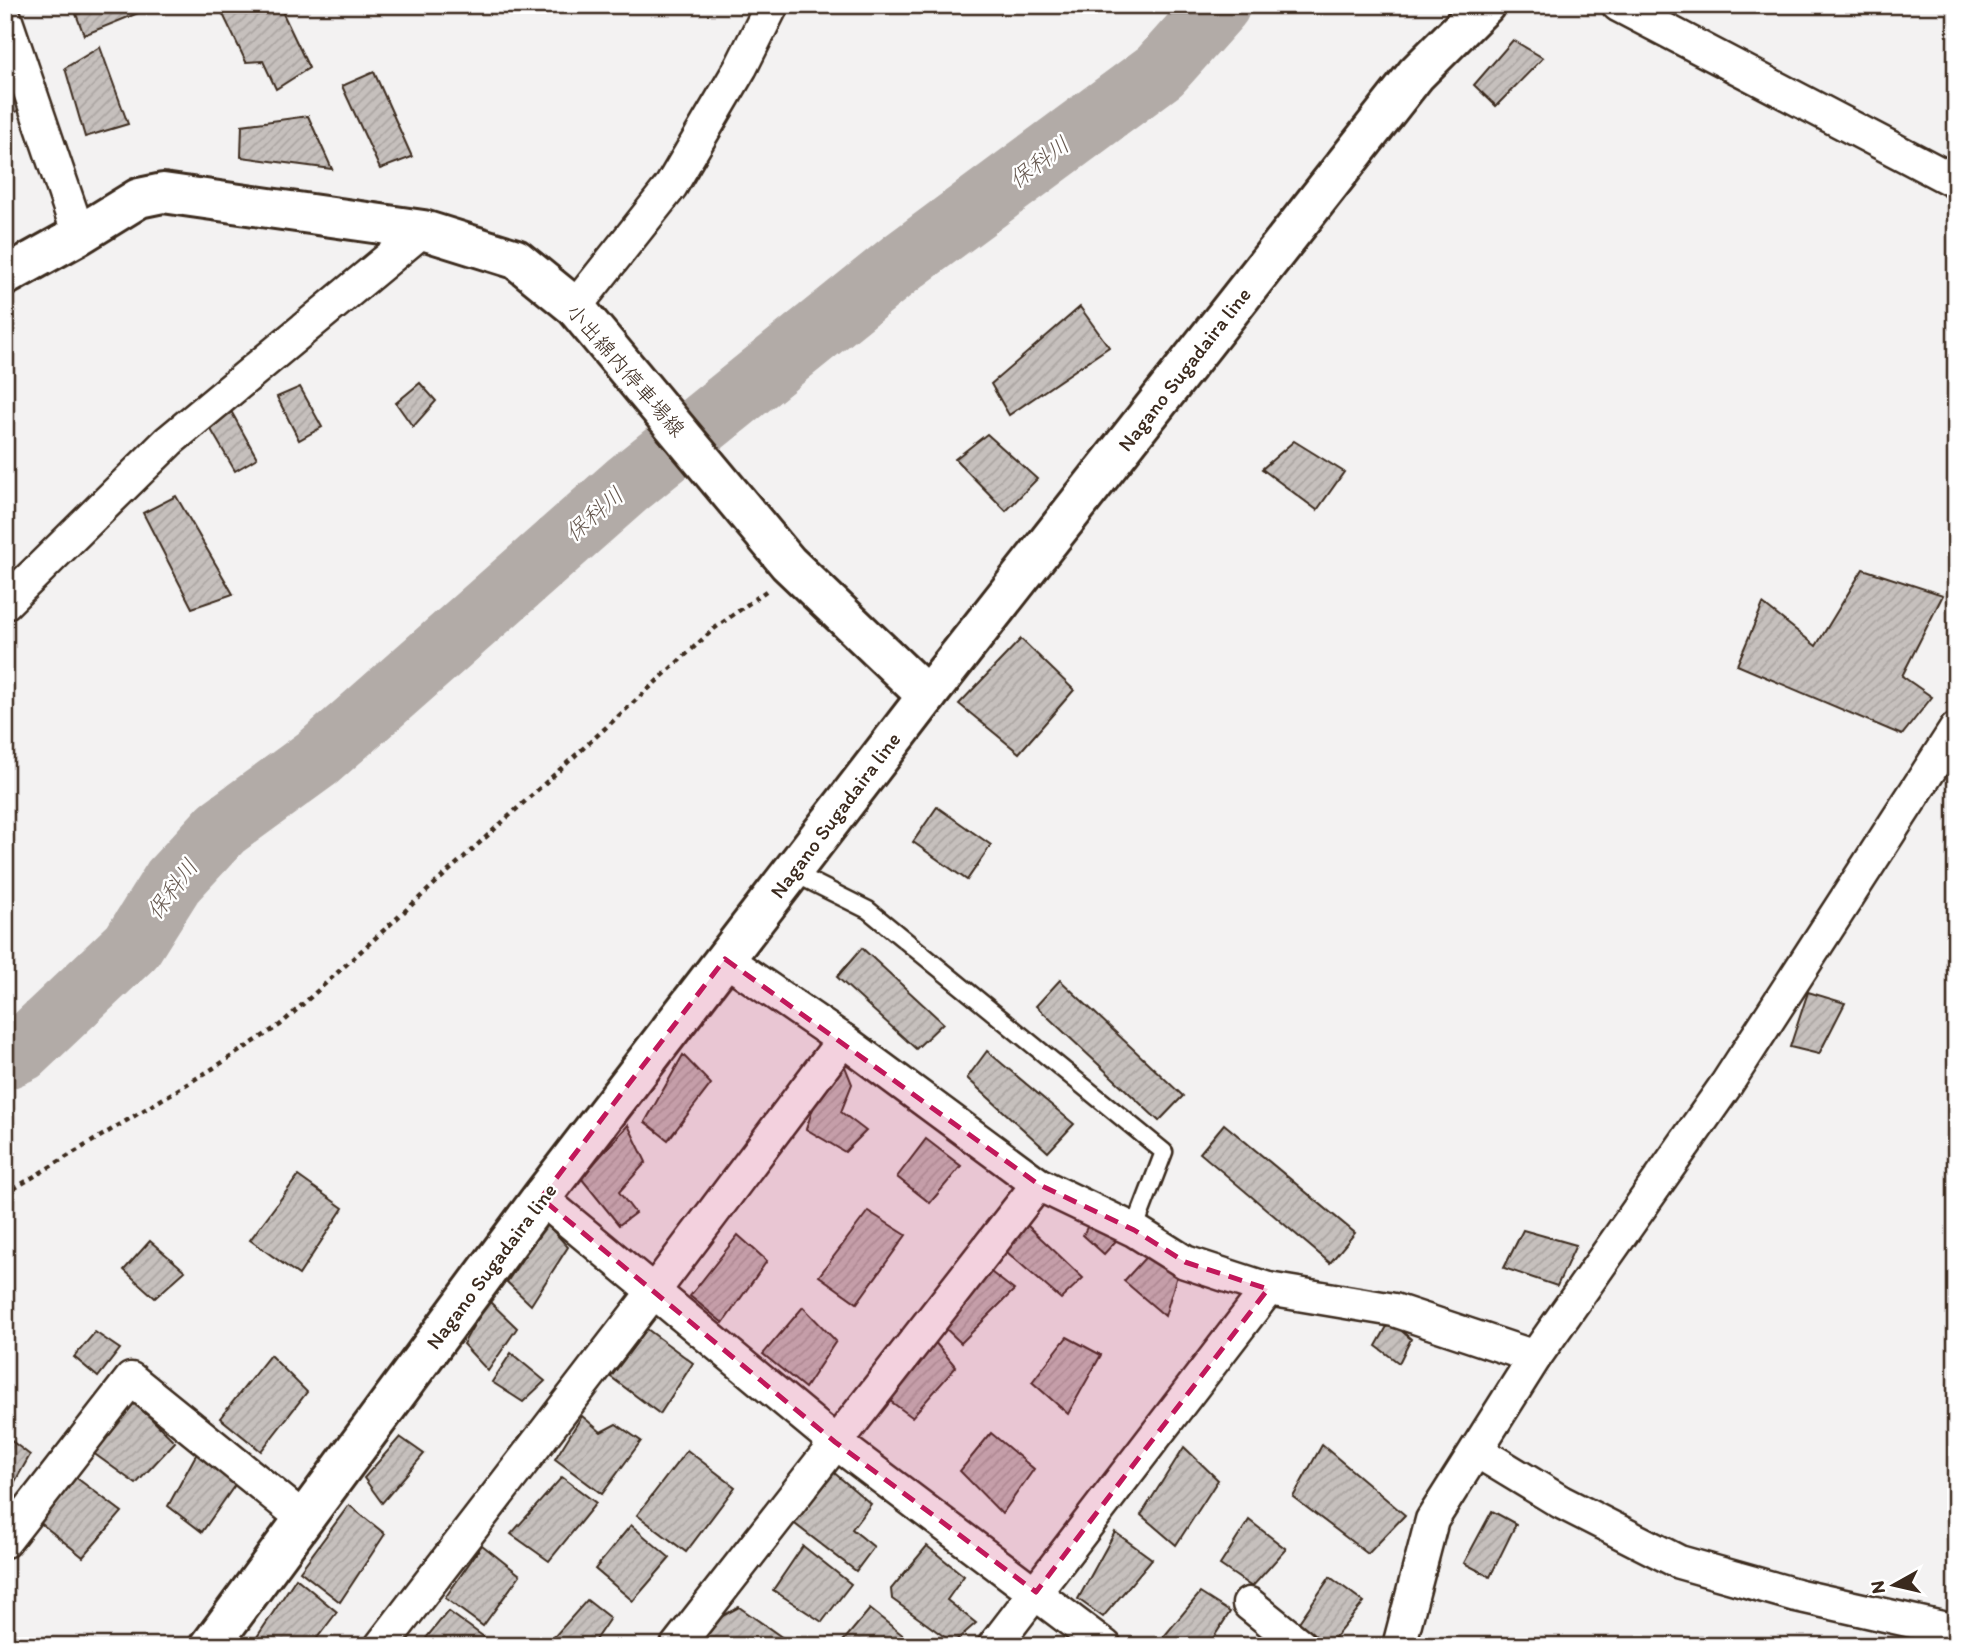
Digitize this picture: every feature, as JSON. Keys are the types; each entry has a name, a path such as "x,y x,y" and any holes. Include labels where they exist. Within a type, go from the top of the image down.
{"main road":[{"name":"Nagano Sugadaira line","path":"210,1646 541,1198 927,696 1416,74 1485,5"},
{"name":"小出綿内停車場線","path":"5,276 139,198 163,193 423,230 516,259 575,307 792,566 927,696"}],"street":[{"path":"575,307 671,186 741,66 772,5"},
{"path":"1618,5 1956,182"},
{"path":"5,18 79,235"},
{"path":"5,603 169,441 423,230"},
{"path":"1399,1646 1432,1520 1535,1357 1726,1085 1956,729"},
{"path":"725,959 843,1040 1038,1184 1134,1230 1185,1262 1268,1289 1394,1310 1535,1357"},
{"path":"381,1646 843,1040"},
{"path":"677,1646 1038,1184"},
{"path":"541,1198 835,1442 1105,1646"},
{"path":"994,1646 1268,1289"},
{"path":"5,1541 131,1379 304,1519"},
{"path":"1477,1451 1561,1502 1679,1562 1796,1595 1956,1631"}],"lane":[{"path":"792,872 867,910 1164,1152 1134,1230"}],"path":[{"path":"5,1194 280,1025 715,628 792,566"}],"highlighted area":[{"path":"725,959 1038,1184 1134,1230 1185,1262 1268,1289 1036,1592 835,1442 541,1198"}],"building":[{"path":"103,5 153,7 84,35 76,14"},
{"path":"279,5 309,68 276,89 263,61 246,62 219,6"},
{"path":"1513,40 1543,58 1496,106 1474,85"},
{"path":"100,47 128,124 85,137 65,68"},
{"path":"374,72 412,157 380,169 342,86"},
{"path":"16,73 27,105 5,118 5,79"},
{"path":"308,116 332,169 241,157 242,125"},
{"path":"1080,307 1109,347 1009,415 991,384"},
{"path":"420,383 436,401 413,427 396,403"},
{"path":"300,387 322,427 299,440 277,397"},
{"path":"231,411 257,458 235,471 209,426"},
{"path":"987,434 1037,479 1006,511 955,459"},
{"path":"1294,441 1344,472 1317,510 1262,469"},
{"path":"176,496 233,594 192,608 143,513"},
{"path":"1863,569 1943,595 1902,676 1932,697 1902,735 1737,665 1763,604 1816,646"},
{"path":"1021,639 1074,690 1019,753 959,704"},
{"path":"937,807 991,845 967,880 913,842"},
{"path":"862,948 943,1023 916,1049 837,977"},
{"path":"1060,980 1183,1096 1159,1121 1036,1006"},
{"path":"1808,992 1845,1003 1819,1054 1790,1047"},
{"path":"987,1051 1074,1124 1048,1152 967,1078"},
{"path":"683,1055 711,1084 668,1140 645,1122"},
{"path":"844,1064 852,1084 841,1112 866,1131 845,1152 806,1129 815,1103"},
{"path":"1224,1124 1355,1233 1330,1263 1200,1153"},
{"path":"628,1125 646,1162 619,1192 635,1213 619,1225 581,1178"},
{"path":"926,1139 961,1166 930,1203 897,1177"},
{"path":"298,1176 343,1208 299,1275 250,1240"},
{"path":"868,1211 906,1235 857,1303 819,1276"},
{"path":"1094,1214 1123,1233 1104,1254 1083,1235"},
{"path":"546,1223 568,1247 531,1305 507,1282"},
{"path":"1027,1225 1083,1278 1061,1299 1000,1246"},
{"path":"1523,1230 1576,1245 1557,1286 1504,1268"},
{"path":"738,1235 767,1261 723,1323 690,1296"},
{"path":"150,1241 185,1271 155,1298 124,1270"},
{"path":"1151,1251 1178,1272 1165,1316 1124,1281"},
{"path":"978,1262 1014,1290 961,1343 940,1323"},
{"path":"488,1300 517,1328 488,1371 463,1344"},
{"path":"803,1307 836,1341 805,1388 763,1354"},
{"path":"1390,1321 1411,1339 1399,1363 1376,1346"},
{"path":"647,1329 693,1363 660,1414 611,1377"},
{"path":"95,1332 120,1349 98,1377 74,1357"},
{"path":"1067,1337 1101,1355 1068,1414 1032,1382"},
{"path":"934,1341 956,1367 912,1417 882,1395"},
{"path":"511,1353 545,1381 523,1402 492,1382"},
{"path":"270,1355 307,1392 261,1451 220,1418"},
{"path":"126,1394 175,1442 136,1484 85,1447"},
{"path":"582,1416 601,1432 616,1424 641,1441 602,1494 555,1459"},
{"path":"991,1433 1034,1469 1002,1514 960,1471"},
{"path":"5,1436 30,1455 5,1499"},
{"path":"400,1437 424,1454 382,1503 364,1478"},
{"path":"203,1442 244,1472 202,1532 168,1506"},
{"path":"1322,1445 1405,1515 1368,1554 1293,1497"},
{"path":"1184,1447 1218,1480 1176,1545 1141,1515"},
{"path":"687,1450 735,1487 686,1552 637,1515"},
{"path":"832,1471 871,1504 852,1529 874,1547 856,1571 791,1521"},
{"path":"74,1476 122,1512 83,1557 38,1521"},
{"path":"562,1477 596,1503 549,1561 511,1534"},
{"path":"349,1505 385,1534 340,1602 300,1571"},
{"path":"1492,1511 1516,1524 1490,1577 1464,1563"},
{"path":"1249,1520 1286,1549 1252,1587 1220,1565"},
{"path":"631,1525 670,1558 633,1601 595,1569"},
{"path":"1115,1532 1152,1559 1103,1617 1078,1599"},
{"path":"482,1545 520,1575 483,1626 445,1598"},
{"path":"803,1546 851,1584 822,1622 773,1590"},
{"path":"927,1546 964,1576 947,1600 976,1623 953,1643 892,1599 891,1589"},
{"path":"1330,1577 1364,1602 1328,1646 1317,1646 1295,1628"},
{"path":"296,1578 337,1612 311,1646 251,1646"},
{"path":"1200,1593 1230,1612 1208,1646 1156,1646"},
{"path":"587,1600 610,1618 591,1646 546,1646"},
{"path":"739,1607 790,1643 788,1646 696,1646 717,1619"},
{"path":"870,1609 905,1637 895,1646 839,1646"},
{"path":"448,1611 491,1642 489,1646 436,1646 426,1638"}],"waterway":[{"name":"保科川","path":"5,1058 21,1051 132,946 173,881 222,828 318,758 627,485 904,261 1160,71 1219,5"}]}
